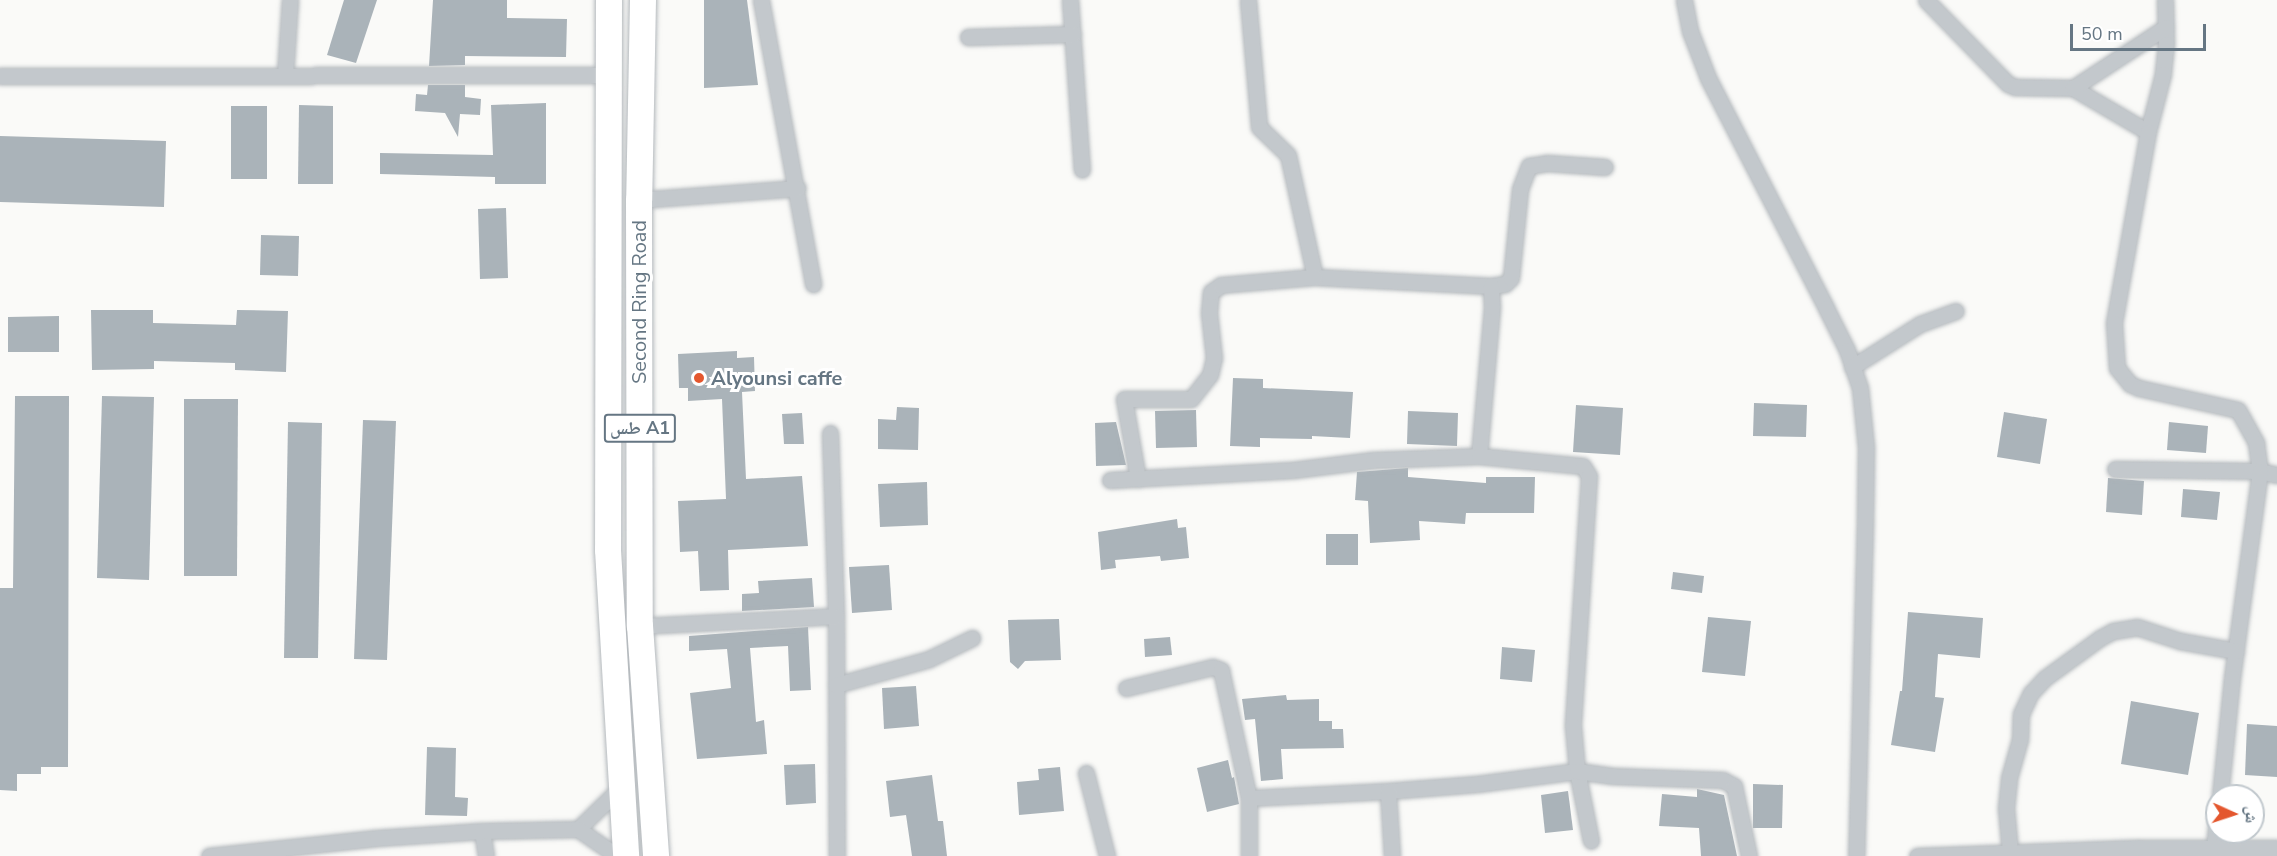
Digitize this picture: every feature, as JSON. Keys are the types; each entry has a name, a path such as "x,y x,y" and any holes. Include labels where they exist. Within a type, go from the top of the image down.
{"highway":[{"name":"Second Ring Road","path":"609,0 608,550 620,788 626,856"},
{"name":"Second Ring Road","path":"643,0 639,200 640,626 656,856"}],"street":[{"path":"285,75 290,0"},
{"path":"761,0 773,79 798,188 813,284"},
{"path":"1070,0 1082,170"},
{"path":"1248,0 1259,127 1288,155 1315,277"},
{"path":"1684,0 1690,31 1708,78 1826,308 1860,388 1866,447 1856,856"},
{"path":"1926,0 2008,84 2016,87 2073,88 2148,132"},
{"path":"2165,0 2163,74 2148,132 2114,323 2118,369 2130,384 2238,410 2256,443 2260,471 2221,784"},
{"path":"2073,88 2166,27"},
{"path":"968,37 1073,34"},
{"path":"0,76 609,75"},
{"path":"1138,479 1124,399 1191,399 1210,375 1214,358 1209,313 1211,292 1221,285 1315,277 1491,286 1505,284 1511,278 1520,189 1529,166 1546,163 1605,167"},
{"path":"639,200 798,188"},
{"path":"1479,456 1492,307 1491,286"},
{"path":"1852,367 1920,324 1956,311"},
{"path":"830,433 836,616 837,856"},
{"path":"1110,480 1293,470 1373,460 1479,456 1583,466 1588,471 1574,726 1577,771 1591,841"},
{"path":"2115,469 2260,471 2277,475"},
{"path":"640,626 836,616"},
{"path":"2010,852 2006,808 2009,778 2020,739 2021,714 2031,693 2045,678 2100,638 2113,631 2138,627 2180,641 2236,651"},
{"path":"836,685 929,659 972,638"},
{"path":"1126,688 1213,667 1221,670 1249,798 1249,856"},
{"path":"1249,798 1478,784 1577,771 1613,776 1730,782 1739,801 1749,856"},
{"path":"1086,773 1107,856"},
{"path":"578,829 620,788"},
{"path":"1388,791 1392,856"},
{"path":"209,856 377,838 482,831 578,829 617,856"},
{"path":"482,831 486,856"},
{"path":"2214,844 2214,848"},
{"path":"1917,856 2010,852 2277,848"}],"building":[{"path":"344,0 377,0 356,63 327,55"},
{"path":"433,0 507,0 507,18 567,19 566,57 465,56 465,65 429,66"},
{"path":"704,0 747,0 758,85 704,88"},
{"path":"428,85 465,85 465,97 481,99 480,115 460,114 458,137 445,113 415,111 416,94 427,95"},
{"path":"546,103 546,184 495,184 495,177 380,174 380,153 493,155 491,105"},
{"path":"299,105 333,106 333,184 298,184"},
{"path":"231,106 267,106 267,179 231,179"},
{"path":"0,136 166,141 164,207 0,202"},
{"path":"506,208 508,278 480,279 478,209"},
{"path":"261,235 299,236 298,276 260,275"},
{"path":"91,310 153,310 153,323 236,325 237,310 288,311 286,372 235,370 235,363 154,361 154,369 92,370"},
{"path":"59,316 59,352 8,352 8,317"},
{"path":"737,351 737,358 754,357 755,391 742,392 746,479 802,476 808,546 728,550 729,590 700,591 698,551 680,552 678,501 726,499 722,399 688,401 688,388 679,388 678,354"},
{"path":"1233,378 1263,379 1263,388 1353,392 1350,438 1312,436 1312,439 1260,438 1260,447 1230,446"},
{"path":"15,396 69,396 68,767 41,767 41,774 17,774 17,791 0,790 0,588 13,588"},
{"path":"102,396 154,397 149,580 97,578"},
{"path":"184,399 238,399 237,576 184,576"},
{"path":"1754,403 1807,405 1806,437 1753,436"},
{"path":"1576,405 1623,408 1620,455 1573,452"},
{"path":"897,407 919,408 918,450 878,449 878,419 896,420"},
{"path":"1196,410 1197,447 1156,448 1155,411"},
{"path":"1408,411 1458,413 1457,446 1407,444"},
{"path":"2004,412 2047,419 2040,464 1997,457"},
{"path":"802,413 804,444 784,444 782,414"},
{"path":"363,420 396,421 387,660 354,659"},
{"path":"288,422 322,423 318,658 284,658"},
{"path":"1116,422 1126,465 1096,466 1095,423"},
{"path":"2169,422 2208,426 2206,453 2167,450"},
{"path":"1408,468 1408,477 1486,483 1486,477 1535,477 1534,513 1466,513 1465,524 1419,521 1420,540 1370,543 1368,501 1355,500 1357,472"},
{"path":"2108,478 2144,481 2142,515 2106,512"},
{"path":"927,482 928,525 880,527 878,484"},
{"path":"2183,489 2220,492 2217,520 2181,517"},
{"path":"1177,519 1178,528 1186,527 1189,558 1161,561 1160,556 1115,560 1116,568 1101,570 1098,532"},
{"path":"1326,534 1358,534 1358,565 1326,565"},
{"path":"889,565 892,610 852,613 849,567"},
{"path":"1673,572 1704,576 1702,593 1671,589"},
{"path":"812,578 814,607 742,611 742,594 759,593 758,581"},
{"path":"1908,612 1983,618 1980,658 1938,654 1935,697 1944,698 1935,752 1891,745 1900,691 1902,691"},
{"path":"1708,617 1751,621 1745,676 1702,672"},
{"path":"1059,619 1061,660 1025,661 1018,669 1010,662 1008,620"},
{"path":"808,627 811,690 790,691 788,646 750,648 756,722 764,720 767,754 697,759 690,693 731,688 727,649 689,651 689,636"},
{"path":"1170,637 1172,655 1145,657 1144,639"},
{"path":"1502,647 1535,650 1532,682 1500,679"},
{"path":"916,686 919,726 884,729 882,688"},
{"path":"1286,695 1287,700 1319,699 1319,721 1332,721 1332,729 1343,729 1344,748 1281,749 1283,779 1261,781 1255,719 1245,720 1242,699"},
{"path":"2131,701 2199,713 2188,775 2121,764"},
{"path":"2247,724 2277,726 2277,777 2245,775"},
{"path":"427,747 456,748 455,797 468,798 467,816 425,815"},
{"path":"1228,760 1239,804 1207,812 1197,768"},
{"path":"815,764 816,803 786,805 784,765"},
{"path":"1060,767 1064,811 1019,815 1017,782 1039,780 1038,769"},
{"path":"932,775 938,821 943,821 947,856 912,856 906,815 890,817 886,781"},
{"path":"1753,784 1783,785 1782,828 1753,828"},
{"path":"1697,789 1724,795 1737,856 1701,856 1699,828 1659,826 1662,794 1697,797"},
{"path":"1568,791 1573,830 1545,833 1541,795"}],"place":[{"name":"Alyounsi caffe","path":"699,378"}]}
